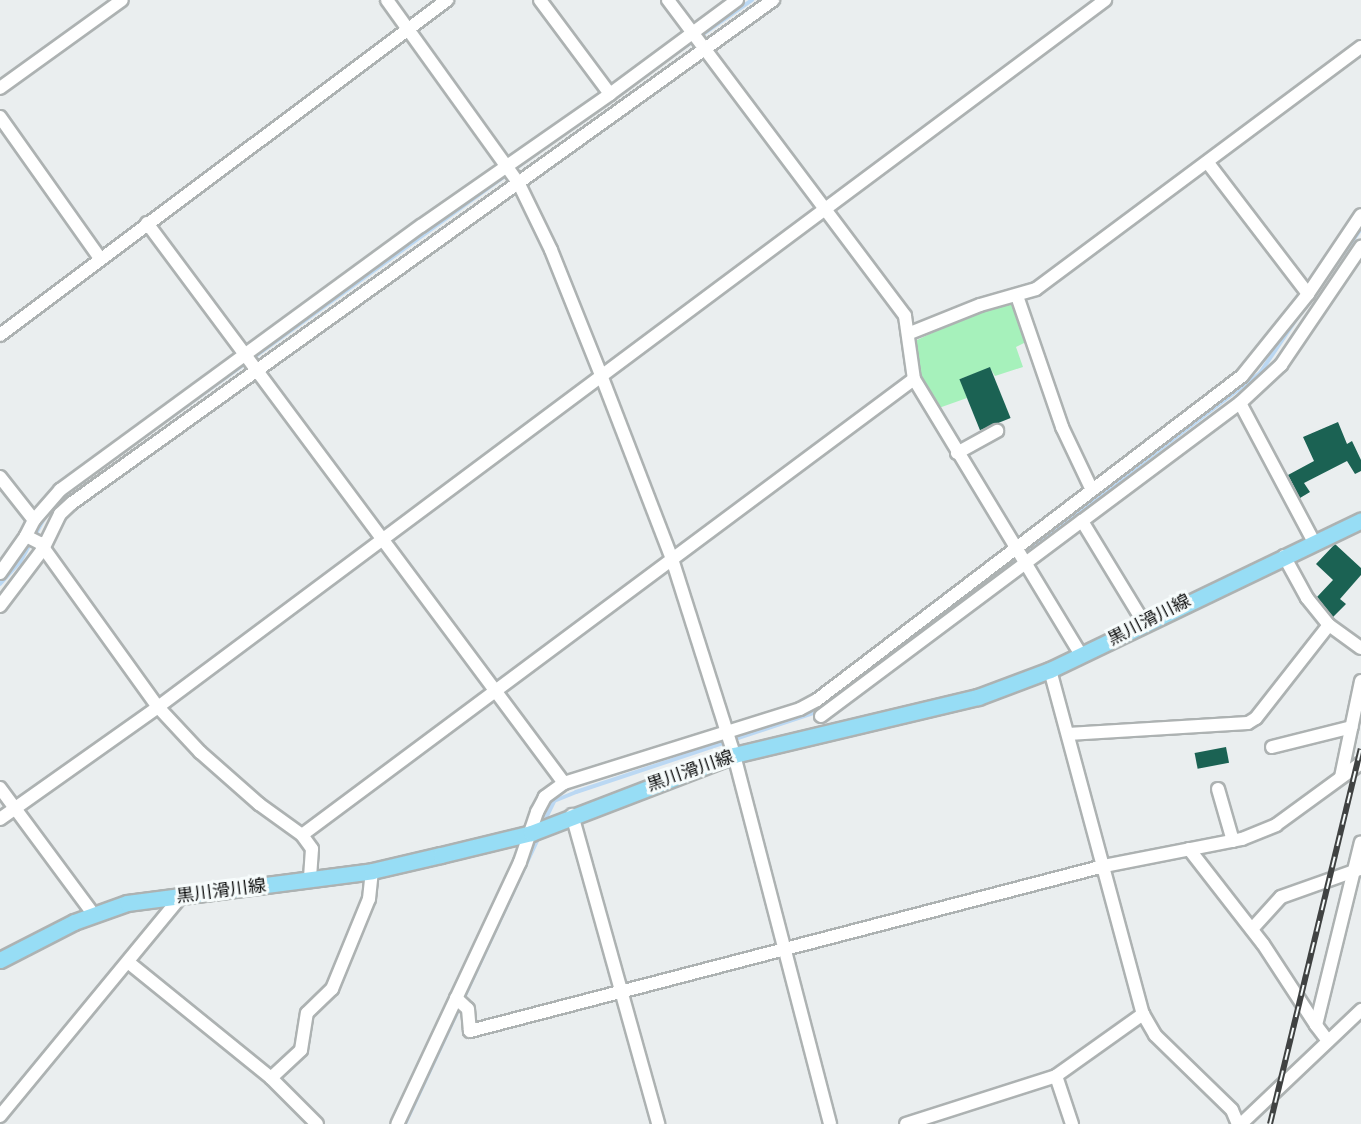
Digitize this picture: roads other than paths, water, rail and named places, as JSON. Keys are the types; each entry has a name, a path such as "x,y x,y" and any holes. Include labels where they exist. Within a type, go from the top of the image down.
{"main road":[{"name":"黒川滑川線","path":"0,960 94,915 127,903 372,871 531,833 572,815 734,755 922,713 1050,670 1144,622 1361,520"}],"street":[{"path":"0,88 122,0"},
{"path":"387,0 509,165 551,250 601,375 672,559 734,755 830,1124"},
{"path":"0,335 447,0"},
{"path":"540,0 610,94"},
{"path":"668,0 905,316 910,333 907,348 914,379 1081,655"},
{"path":"34,520 60,490 737,0"},
{"path":"0,573 72,503 773,0"},
{"path":"0,819 158,708 1105,0"},
{"path":"910,333 980,304 1017,296 1036,289 1361,47"},
{"path":"0,117 100,258"},
{"path":"1208,163 1308,294"},
{"path":"397,1124 531,833 545,797 564,783 726,729 800,709 817,700 1091,488 1242,376 1308,294 1361,215"},
{"path":"147,223 564,783"},
{"path":"821,716 1240,403 1281,365 1361,245 1347,235"},
{"path":"1017,296 1062,427 1091,488"},
{"path":"302,835 498,692 914,379"},
{"path":"1240,403 1314,542"},
{"path":"957,453 997,431"},
{"path":"0,477 34,520 34,541 0,606"},
{"path":"1082,521 1144,622"},
{"path":"34,541 158,708 225,774 302,835 312,849 310,880"},
{"path":"1284,556 1329,625 1361,648"},
{"path":"1068,734 1248,723 1256,718 1329,625"},
{"path":"1050,670 1143,1014 1155,1035 1232,1110 1240,1124 1361,1010"},
{"path":"1341,777 1358,708 1361,681"},
{"path":"1272,747 1352,727"},
{"path":"456,998 468,1009 470,1030 621,993 1104,866 1233,841 1276,825 1361,763"},
{"path":"0,788 94,915"},
{"path":"1218,789 1233,841"},
{"path":"572,815 658,1124"},
{"path":"1316,1025 1358,871 1361,843"},
{"path":"1189,849 1252,929 1328,1041"},
{"path":"271,1078 301,1050 307,1012 332,989 369,899 372,871"},
{"path":"1252,929 1281,897 1358,871"},
{"path":"0,1116 182,895"},
{"path":"128,962 271,1078 317,1124"},
{"path":"906,1124 1056,1076 1143,1014"},
{"path":"1056,1076 1072,1124"}],"waterway":[{"path":"670,57 752,0"},
{"path":"100,468 598,109"},
{"path":"1323,282 1361,229"},
{"path":"543,824 554,801 813,713 1260,373 1303,309"},
{"path":"0,584 20,562 47,513"},
{"path":"405,1124 540,834"}],"railway":[{"path":"1270,1124 1361,749"}]}
